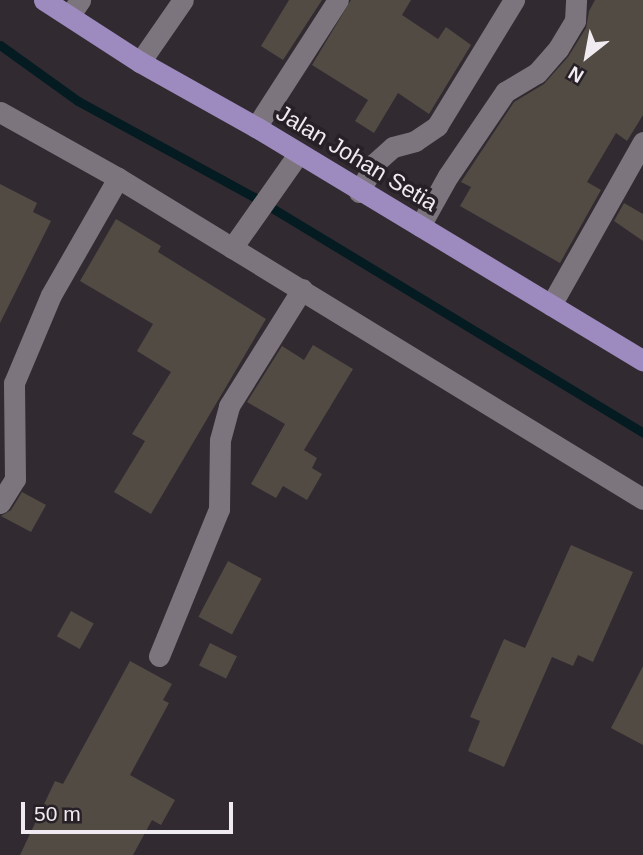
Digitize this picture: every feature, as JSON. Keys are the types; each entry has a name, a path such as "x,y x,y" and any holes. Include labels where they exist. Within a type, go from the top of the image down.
{"main road":[{"name":"Jalan Johan Setia","path":"44,0 75,8 141,62 256,127 359,192 556,296 643,360"}],"street":[{"path":"141,62 183,0"},
{"path":"256,127 338,0"},
{"path":"359,192 375,163 393,147 415,141 437,126 514,0"},
{"path":"420,226 448,176 505,92 537,73 558,49 575,21 576,0"},
{"path":"0,112 118,178 643,499"},
{"path":"556,296 643,142"},
{"path":"232,247 298,153"},
{"path":"0,503 15,479 14,383 51,295 118,178"},
{"path":"159,656 219,509 220,440 229,406 302,289"}],"building":[{"path":"289,0 322,0 283,60 261,46"},
{"path":"351,0 411,0 402,15 438,39 446,27 471,45 429,114 398,93 374,133 355,121 368,100 312,65"},
{"path":"595,0 643,0 643,115 627,141 616,133 587,182 601,190 560,263 460,206 471,187 461,182 514,102 544,84 568,57 586,28 589,11"},
{"path":"0,184 37,203 33,212 51,221 0,323"},
{"path":"624,203 643,214 643,241 614,221"},
{"path":"116,219 161,246 158,252 266,319 151,514 114,492 145,441 132,434 171,372 137,351 153,324 80,281"},
{"path":"313,345 353,369 304,450 317,458 312,468 322,474 307,500 283,486 276,498 251,484 285,424 247,402 282,346 304,360"},
{"path":"22,492 46,505 31,532 1,516 11,510"},
{"path":"571,545 633,572 593,662 578,655 573,666 552,657 504,767 468,751 480,721 470,717 504,639 525,648"},
{"path":"228,561 262,579 232,634 198,617"},
{"path":"71,611 94,624 80,649 57,636"},
{"path":"210,643 237,656 226,679 199,665"},
{"path":"130,661 172,684 163,700 169,703 130,775 175,800 161,825 152,820 133,855 20,855 55,781 63,784"},
{"path":"643,666 643,745 611,728"}],"waterway":[{"path":"0,45 78,101 254,197 643,433"}]}
